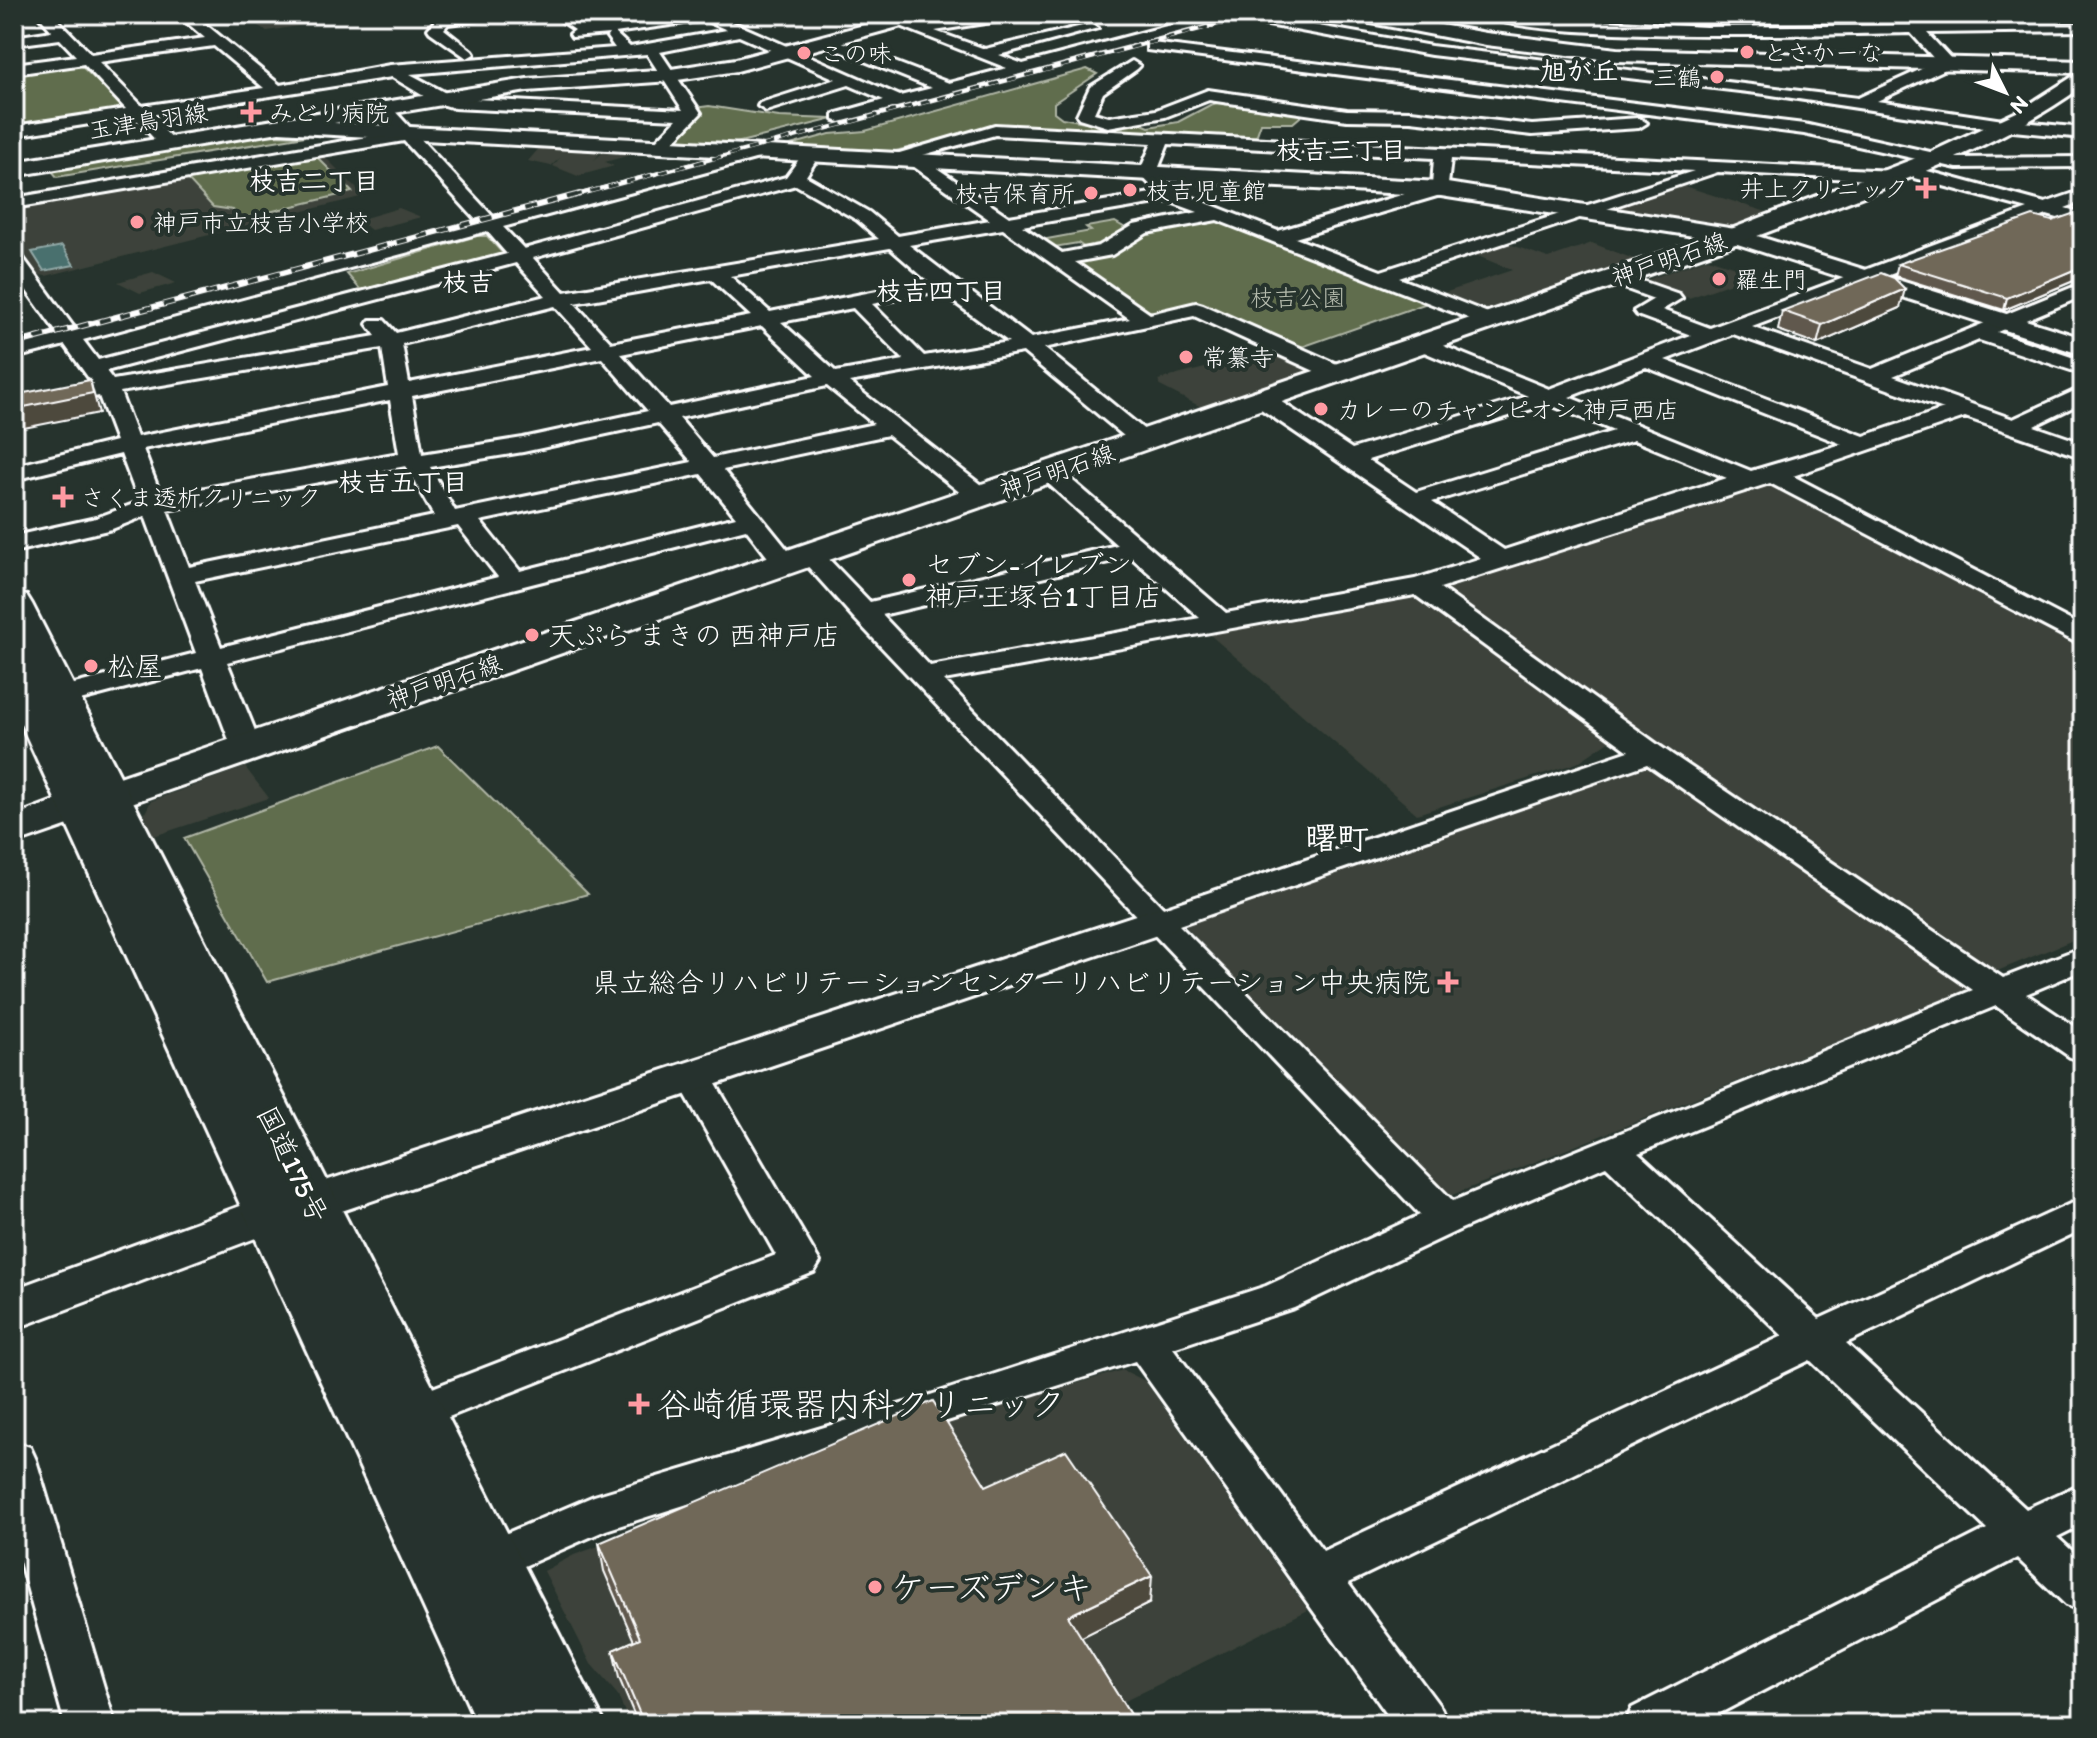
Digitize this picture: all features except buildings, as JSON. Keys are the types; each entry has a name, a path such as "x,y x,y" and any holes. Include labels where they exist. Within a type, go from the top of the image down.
{"main road":[{"name":"神戸明石線","path":"14,831 95,800 1735,236 1913,167 2003,128 2053,100 2083,76"},
{"name":"国道175号","path":"14,604 33,686 95,800 467,1571 571,1724"},
{"name":"国道175号","path":"467,1571 511,1724"}],"street":[{"path":"14,15 24,14"},
{"path":"45,16 74,14"},
{"path":"184,14 276,90"},
{"path":"467,54 435,29 439,17 495,14"},
{"path":"558,14 589,32"},
{"path":"877,14 896,22"},
{"path":"921,21 1016,14"},
{"path":"840,117 1230,14 1378,43 1517,64 1726,60 2083,67"},
{"path":"1274,14 1098,61 1140,67 1096,90 1085,115 1108,122 1159,114 1208,95 1347,115 1411,116 1532,130 1639,123 1727,138"},
{"path":"1350,14 1614,63 1683,80 1866,101 2003,128 2083,133"},
{"path":"1489,14 1706,31 2083,27"},
{"path":"1684,14 1706,31 1744,86"},
{"path":"1830,14 1849,30"},
{"path":"1951,14 1979,29"},
{"path":"2030,14 2053,28"},
{"path":"690,115 440,100 395,72 376,65 467,54 589,32 713,15 741,32 898,101"},
{"path":"45,16 169,144"},
{"path":"1159,18 1184,26"},
{"path":"1512,43 1536,18"},
{"path":"1066,19 1095,22 1129,41"},
{"path":"921,21 984,54 1023,69"},
{"name":"玉津鳥羽線","path":"14,169 527,85 671,75 737,65 896,22 921,21"},
{"path":"984,54 1095,22"},
{"path":"1274,105 1409,25"},
{"path":"1236,58 1293,27"},
{"path":"609,31 626,52"},
{"path":"1917,31 1947,63"},
{"path":"14,131 395,72 626,52 741,32"},
{"path":"14,41 62,34"},
{"path":"543,40 557,57"},
{"path":"14,69 217,41"},
{"path":"827,41 947,88"},
{"path":"1152,47 1804,129 1913,167 2083,219"},
{"path":"651,49 671,75 693,113 658,147"},
{"path":"1486,155 1486,132 1577,101 1614,63"},
{"path":"1804,129 1947,63"},
{"path":"1411,116 1486,89 1517,64"},
{"path":"766,106 849,80"},
{"path":"1639,123 1683,80"},
{"path":"384,109 474,211 521,255 752,520 863,612 927,675 1028,789 1160,920 1447,1219"},
{"path":"281,126 1441,189 1735,236 2083,347"},
{"path":"888,159 995,130 1727,166 1913,167 1957,163 2011,165 2083,162"},
{"path":"14,203 408,135"},
{"path":"1148,173 1162,138"},
{"path":"324,261 474,211 702,150"},
{"path":"14,352 62,329 324,261 492,225 760,152"},
{"path":"1441,189 1443,152"},
{"path":"1791,152 1913,167"},
{"path":"811,155 795,177 863,216 943,284 1027,345 1144,441"},
{"path":"916,160 1145,320"},
{"path":"37,165 61,195"},
{"path":"1381,277 1727,166"},
{"path":"1148,173 1170,195 1491,321"},
{"path":"93,368 357,301 799,179"},
{"path":"1277,237 1441,189"},
{"path":"14,406 391,340 560,299 1170,195"},
{"path":"1352,457 1550,396 2083,195"},
{"path":"1058,260 1105,251 1141,229 1218,214"},
{"path":"14,259 107,388 247,748"},
{"path":"324,261 391,340 398,394 413,460 456,518 515,582"},
{"path":"717,274 831,379 981,497"},
{"path":"1615,278 1672,298 1644,311 1722,331 1870,378 2083,451"},
{"path":"14,473 130,445 606,354 943,284"},
{"path":"1870,378 2083,289"},
{"path":"858,302 920,364"},
{"path":"14,544 103,524 152,505 413,460 523,445 831,379 1027,345 1196,309 1340,374"},
{"path":"14,331 62,329"},
{"path":"1979,333 2083,368"},
{"path":"1424,345 1636,432 1761,477 2083,638"},
{"path":"1646,360 1863,444"},
{"path":"2013,427 2083,394"},
{"path":"1263,400 1500,559"},
{"path":"927,675 1420,586 1964,410"},
{"path":"179,577 893,427"},
{"path":"1415,500 1636,432"},
{"path":"1050,473 1223,624"},
{"path":"33,686 213,658 752,520"},
{"path":"863,612 1136,548"},
{"path":"1420,586 1651,753 2083,1049"},
{"path":"14,1310 292,1208 1160,920 1651,753"},
{"path":"467,1571 594,1515 918,1416 1280,1297 1447,1219 1611,1149 2083,958"},
{"path":"394,1421 800,1262 693,1076"},
{"path":"1611,1149 2083,1591"},
{"path":"1314,1577 2083,1212"},
{"path":"1144,1341 1423,1724"},
{"path":"14,1460 22,1521 90,1724"},
{"path":"1650,1724 2083,1502"}],"shaded area":[{"path":"248,14 361,16 267,31 242,17"},
{"path":"541,146 603,150 594,160 607,149 645,151 605,162 614,166 578,176 553,166 560,158 551,166 528,161"},
{"name":"神戸市立枝吉小学校","path":"322,154 364,196 46,276 39,275 14,239 14,206"},
{"path":"1681,185 1770,213 1729,227 1615,212 1611,208"},
{"path":"399,208 421,217 371,230 358,220"},
{"path":"1504,242 1548,258 1592,243 1639,261 1490,311 1480,311 1438,295 1512,270 1468,252"},
{"path":"1708,258 1756,274 1689,298 1641,282"},
{"path":"153,272 176,283 140,293 118,282"},
{"path":"1275,350 1320,369 1203,408 1160,386 1158,380"},
{"path":"1778,484 2083,645 2083,936 1990,974 1442,595 1443,588 1760,485"},
{"path":"1405,590 1416,593 1614,738 1577,763 1417,814 1209,634"},
{"path":"1650,764 1972,988 1442,1199 1334,1080 1184,925"},
{"path":"245,767 269,798 154,836 144,815 151,801"},
{"name":"ケーズデンキ","path":"1123,1370 1145,1381 1308,1610 1117,1705 1127,1724 630,1724 617,1694 591,1664 544,1571 574,1555 924,1428"}],"green space":[{"path":"79,64 128,110 14,130 14,72"},
{"path":"1087,69 1097,74 1054,103 1054,112 1062,118 1109,126 1135,121 1149,127 1178,122 1210,105 1228,100 1261,108 1307,111 1293,123 1261,123 1256,137 1249,140 977,131 879,155 776,149 830,134 865,131"},
{"path":"709,106 779,117 833,119 724,146 668,142 695,108"},
{"path":"270,135 305,136 57,177 51,170"},
{"path":"317,157 352,192 240,219 233,210 213,207 187,179"},
{"name":"枝吉公園","path":"1213,219 1433,301 1299,348 1197,305 1159,312 1138,310 1072,261 1091,252 1078,243 1048,248 1036,241 1091,231 1086,227 1115,222 1134,233"},
{"path":"477,236 487,236 505,256 364,294 347,274"},
{"path":"438,746 588,894 267,982 184,838"}],"water":[{"path":"62,246 74,265 44,271 32,252"}],"railway":[{"path":"573,196 1257,14"},
{"path":"14,344 580,194"}],"place":[{"name":"とさかーな","path":"1747,52"},
{"name":"この味","path":"804,53"},
{"name":"三鶴","path":"1717,77"},
{"name":"みどり病院","path":"251,112"},
{"name":"井上クリニック","path":"1926,188"},
{"name":"枝吉児童館","path":"1130,190"},
{"name":"枝吉保育所","path":"1091,193"},
{"name":"神戸市立枝吉小学校","path":"137,222"},
{"name":"羅生門","path":"1719,279"},
{"name":"常纂寺","path":"1186,357"},
{"name":"カレーのチャンピオン 神戸西店","path":"1321,409"},
{"name":"さくま透析クリニック","path":"63,497"},
{"name":"セブン-イレブン 神戸王塚台1丁目店","path":"909,580"},
{"name":"天ぷら まきの 西神戸店","path":"532,635"},
{"name":"松屋","path":"91,666"},
{"name":"県立総合リハビリテーションセンターリハビリテーション中央病院","path":"1448,982"},
{"name":"谷崎循環器内科クリニック","path":"639,1404"},
{"name":"ケーズデンキ","path":"875,1587"}],"district":[{"name":"旭が丘","path":"1579,71"},
{"name":"枝吉三丁目","path":"1341,150"},
{"name":"枝吉二丁目","path":"314,181"},
{"name":"枝吉","path":"468,282"},
{"name":"枝吉四丁目","path":"941,291"},
{"name":"枝吉五丁目","path":"403,482"},
{"name":"曙町","path":"1337,838"}]}
